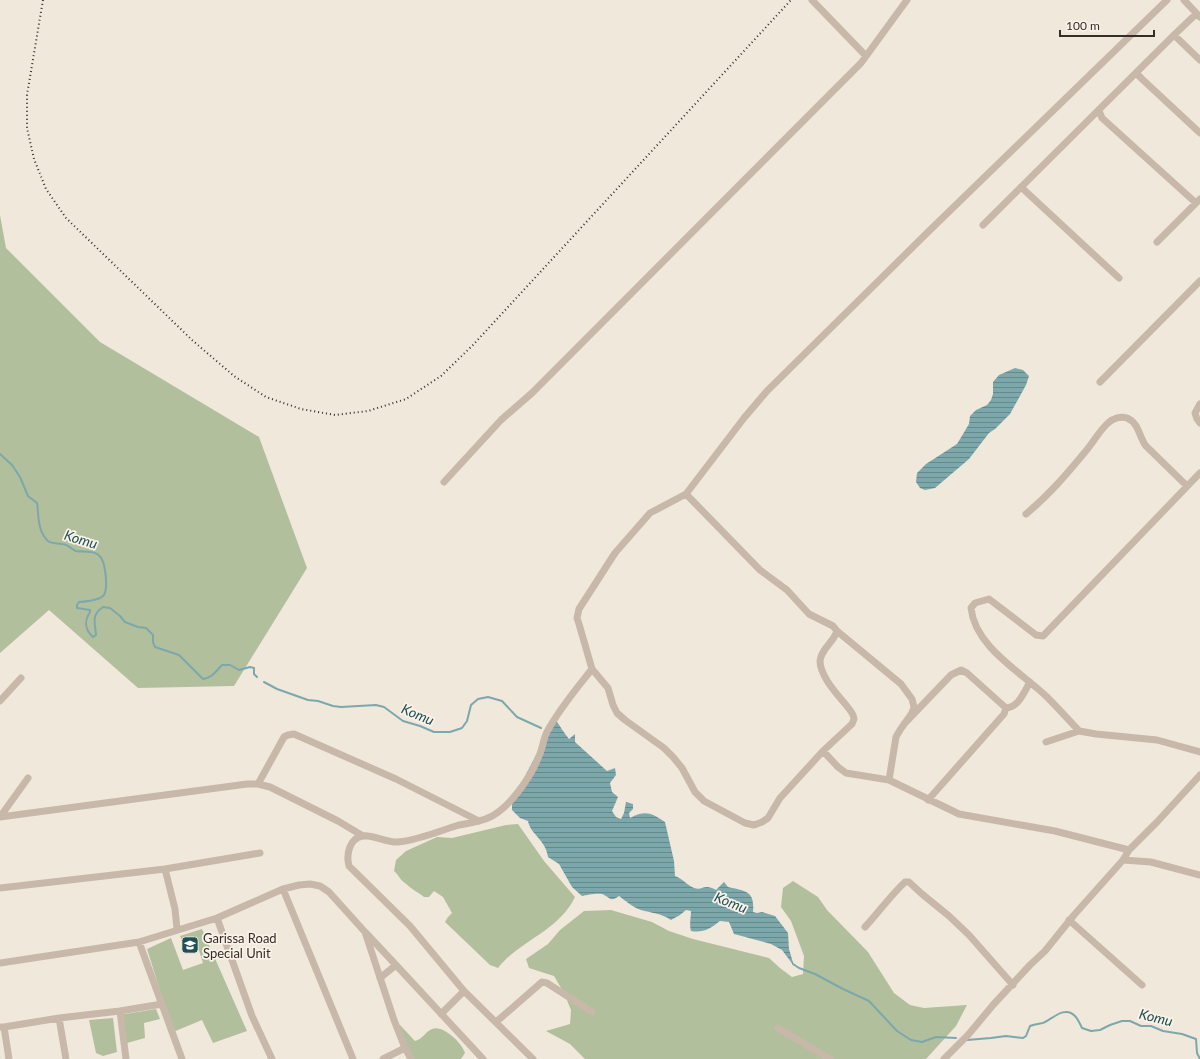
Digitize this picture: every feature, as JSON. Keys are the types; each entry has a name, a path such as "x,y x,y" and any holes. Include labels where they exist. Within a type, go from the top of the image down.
{"street":[{"path":"812,0 866,56"},
{"path":"444,482 501,420 532,393 866,56 907,0"},
{"path":"836,631 835,637 822,654 820,662 823,673 832,688 852,712 854,719 852,724 823,751 780,798 768,818 754,825 745,823 704,801 695,792 682,768 673,757 664,748 617,713 608,688 592,668 578,624 578,618 579,609 612,558 650,513 686,494 744,418 767,391 1167,0"},
{"path":"983,225 1174,35 1198,16 1184,0"},
{"path":"1174,35 1200,60"},
{"path":"1136,73 1200,133"},
{"path":"1099,111 1102,118 1198,201 1157,242"},
{"path":"1022,187 1119,278"},
{"path":"1100,382 1200,281"},
{"path":"1200,404 1194,412 1200,423"},
{"path":"1026,514 1045,498 1082,456 1107,423 1116,418 1127,418 1132,422 1138,429 1146,446 1187,486"},
{"path":"1079,731 1047,697 997,654 978,631 972,616 971,608 975,603 989,599 1036,635 1043,636 1200,473"},
{"path":"686,494 760,570 787,590 808,614 833,626 836,631 901,684 908,692 914,707 912,713 896,738 889,780"},
{"path":"0,817 239,785 258,784 270,787 363,836 396,842 418,838 462,824 479,821 497,813 508,803 528,777 539,756 546,732 592,668"},
{"path":"904,724 951,675 961,670 967,672 1006,708"},
{"path":"0,701 21,678"},
{"path":"1006,708 1013,706 1016,703 1030,682"},
{"path":"928,800 1004,714 1006,708"},
{"path":"1046,742 1079,731 1157,740 1200,752"},
{"path":"258,784 284,737 294,734 396,779 479,821"},
{"path":"823,751 846,773 889,780 959,814 1055,832 1129,850"},
{"path":"944,1059 968,1035 1030,965 1045,951 1069,920 1123,860 1129,850 1200,775"},
{"path":"0,817 28,778"},
{"path":"363,836 357,838 351,844 347,859 349,866 410,926 464,991 533,1059"},
{"path":"0,888 165,869 260,853"},
{"path":"1123,860 1151,862 1200,875"},
{"path":"165,869 175,909 177,929"},
{"path":"865,927 894,893 905,882 909,882 969,935 1013,985"},
{"path":"0,963 139,942 177,929 217,918 283,889 310,884 320,886 329,892 364,932 483,1059"},
{"path":"283,889 353,1059"},
{"path":"217,918 252,1016 272,1059"},
{"path":"1069,920 1142,985"},
{"path":"364,932 405,1048 411,1059"},
{"path":"139,942 182,1059"},
{"path":"380,978 396,965"},
{"path":"496,1022 542,982 547,983 592,1012"},
{"path":"441,1014 464,991"},
{"path":"9,1059 2,1027 162,1004"},
{"path":"120,1011 126,1059"},
{"path":"59,1018 66,1059"},
{"path":"778,1028 830,1059"},
{"path":"383,1059 405,1048"}],"green space":[{"path":"0,215 6,248 100,342 259,437 307,568 234,686 138,688 49,610 0,653"},
{"path":"518,824 544,861 575,897 568,909 559,919 507,958 498,968 490,965 445,922 452,913 443,897 434,891 429,897 424,897 403,882 394,871 396,860 406,851 437,837 452,838 506,825"},
{"path":"793,881 818,897 827,910 868,952 894,993 910,1005 924,1008 967,1005 956,1026 926,1059 585,1059 570,1044 546,1031 570,1024 571,1010 564,993 554,976 529,968 526,959 548,944 560,930 584,911 611,910 652,922 669,931 693,939 769,958 792,977 803,974 804,956 791,921 781,907 783,888"},
{"path":"202,929 247,1031 213,1043 202,1020 173,1032 147,949 171,938 183,970 203,963 196,941 183,942 180,936"},
{"path":"156,1009 160,1019 144,1023 145,1038 127,1043 119,1015"},
{"path":"113,1018 117,1052 103,1056 96,1053 89,1020"},
{"path":"400,1025 415,1041 420,1039 432,1029 442,1029 457,1040 465,1053 461,1059 412,1059 398,1027"}],"water":[{"path":"1015,368 1023,370 1029,376 1026,385 1010,414 989,433 969,459 935,488 925,490 920,488 916,482 917,473 926,464 957,444 969,424 970,416 976,410 987,405 991,400 993,394 993,382 999,375"},
{"path":"555,719 569,739 575,734 575,742 607,771 615,768 616,775 610,783 612,792 618,797 612,811 616,817 621,819 626,802 633,804 633,809 629,813 630,818 644,813 656,816 665,822 674,861 675,876 697,889 709,887 716,890 724,882 728,887 748,893 751,896 753,912 762,912 775,916 788,933 789,949 794,966 782,950 771,944 734,934 729,922 720,921 706,930 691,931 691,911 686,910 671,920 660,915 638,909 619,896 614,899 610,899 602,894 582,896 572,887 559,864 548,857 547,851 529,826 528,821 520,818 512,810 512,801"}],"waterway":[{"name":"Komu","path":"0,454 12,465 20,477 28,496 37,503 40,528 44,537 48,541 64,544 76,551 95,553 101,558 106,579 106,588 103,596 95,600 79,602 77,605 77,608 90,610 86,625 88,631 93,637 96,635 95,616 103,607 110,608 125,622 138,627 146,628 153,635 155,647 179,655 203,679 211,676 222,665 230,665 239,670 250,667 254,668 254,674 257,677"},
{"name":"Komu","path":"264,682 277,689 308,700 318,701 333,706 376,705 384,707 403,721 434,732 450,732 462,728 467,721 471,705 478,699 488,697 502,701 517,717 541,728"},
{"name":"Komu","path":"793,964 869,1001 897,1031 911,1040 922,1042 936,1037 956,1038"},
{"name":"Komu","path":"967,1040 1006,1036 1023,1038 1026,1036 1030,1026 1043,1023 1063,1012 1067,1012 1075,1016 1082,1028 1091,1031 1100,1030 1122,1021 1130,1021 1141,1026 1151,1026 1163,1031 1182,1034 1196,1039 1197,1053 1200,1059"}],"railway":[{"path":"43,0 27,95 27,128 34,159 46,189 66,218 192,340 234,376 266,397 301,409 335,415 368,411 406,399 441,376 473,345 791,0"}],"place":[{"name":"Garissa Road Special Unit","path":"190,945"}]}
